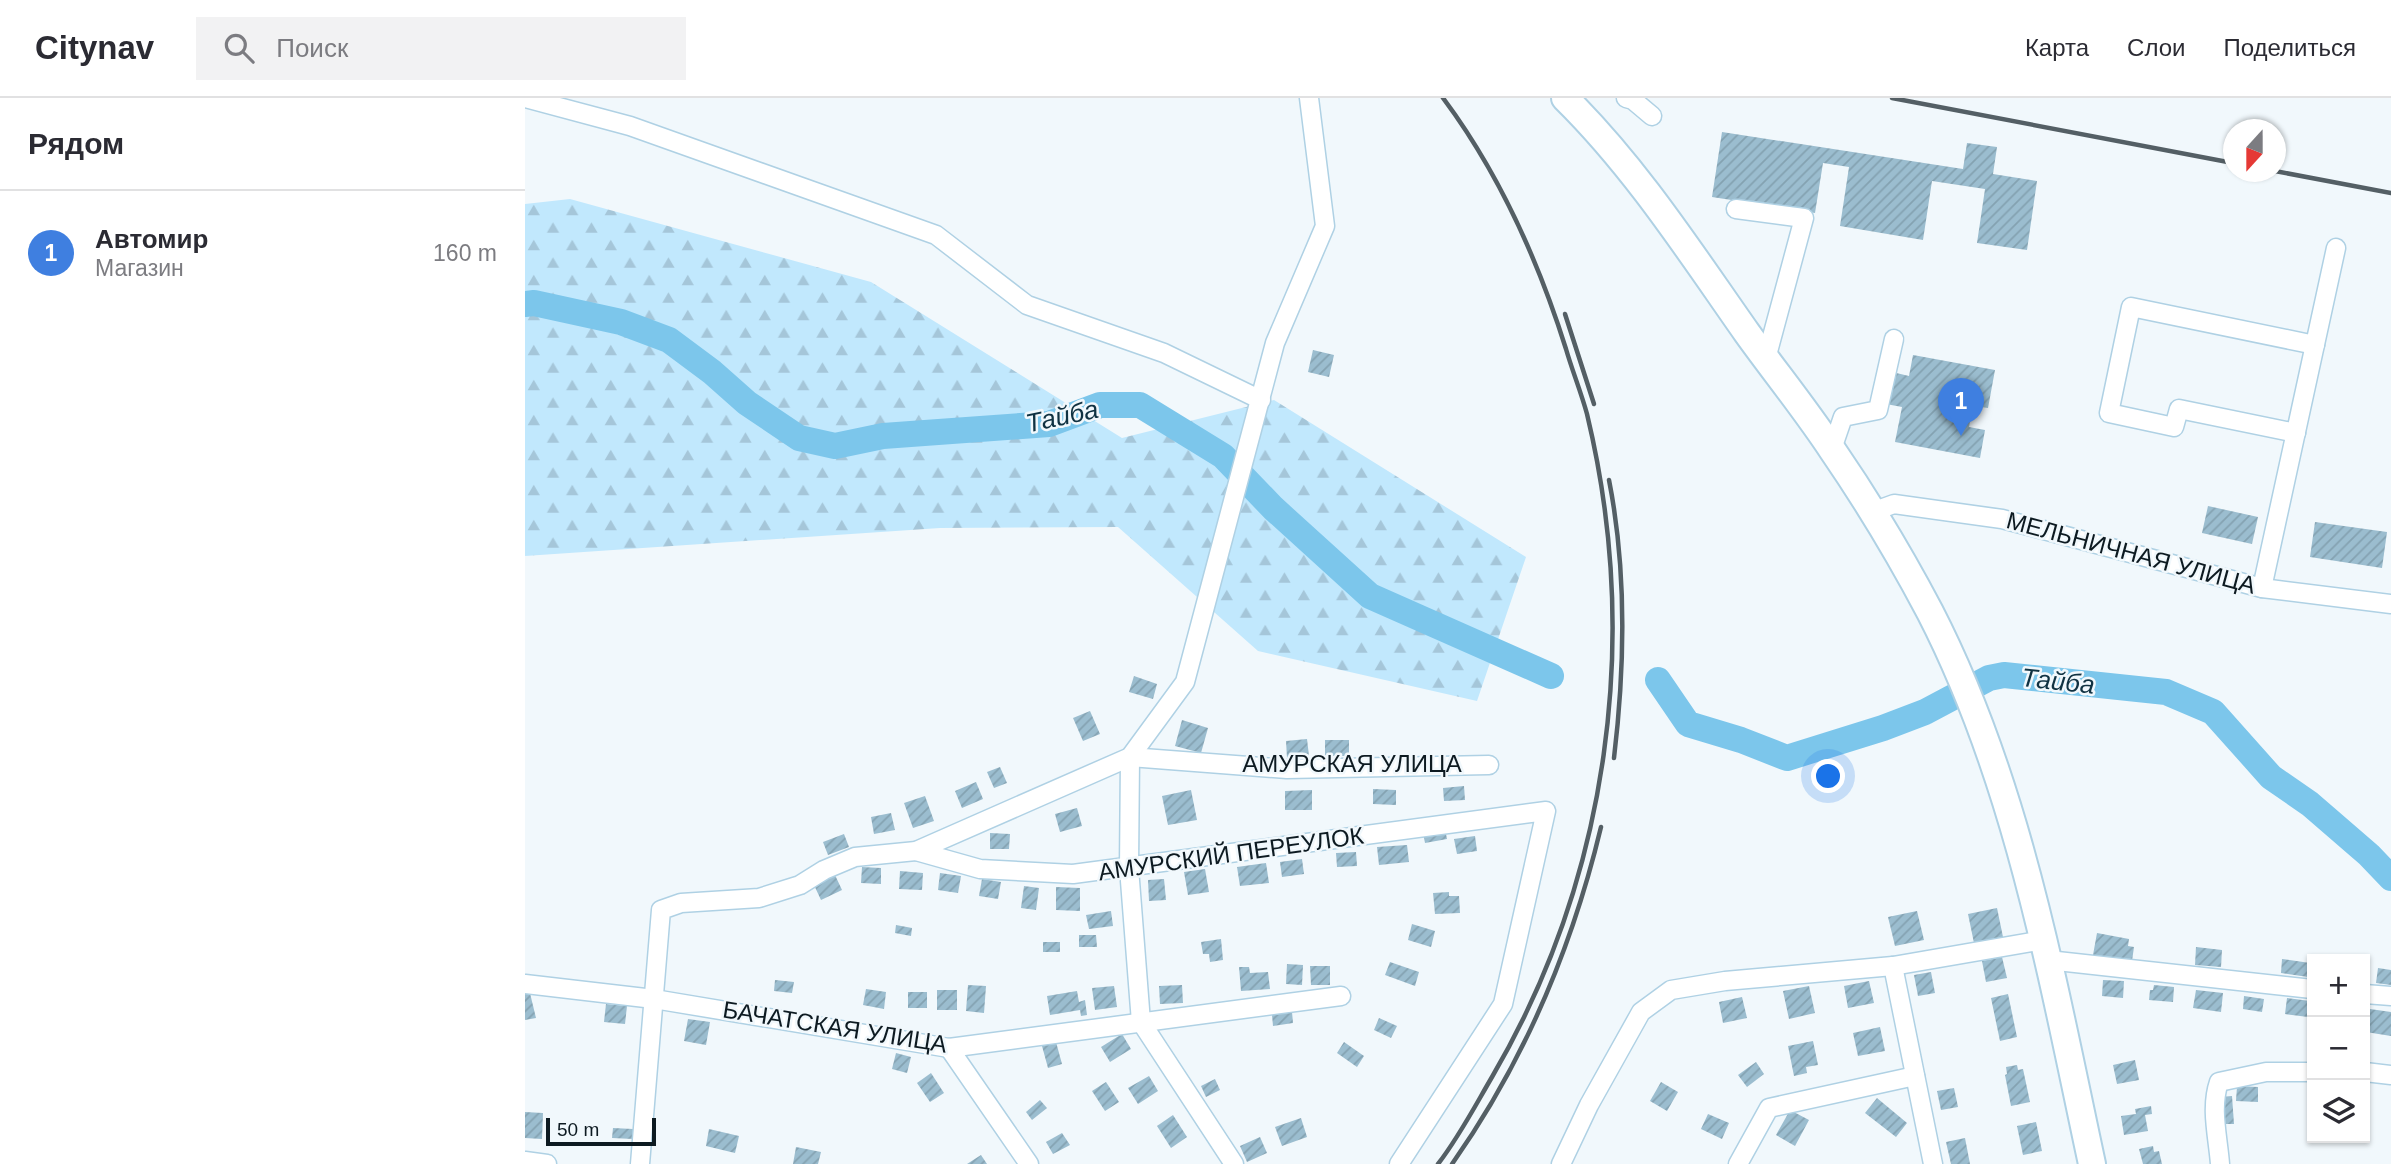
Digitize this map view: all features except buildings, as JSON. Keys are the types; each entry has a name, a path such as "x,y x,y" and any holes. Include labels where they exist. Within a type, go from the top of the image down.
{"main road":[{"path":"1565,98 1594,126 1655,202 1832,449 1929,611 1957,669 1983,735 2020,848 2046,950 2092,1164"}],"street":[{"path":"640,1164 661,910 681,903 770,895 800,885 824,870 855,857 916,851 1130,757 1185,682 1275,342 1325,226 1310,98"},
{"path":"1626,98 1633,100 1652,116"},
{"path":"525,99 630,126 936,235 1027,305 1164,353 1261,400"},
{"path":"1736,209 1804,218 1766,359"},
{"path":"2262,588 2336,248"},
{"path":"2296,433 2179,410 2174,426 2109,413 2131,307 2315,345"},
{"path":"1832,449 1843,417 1878,410 1894,339"},
{"name":"МЕЛЬНИЧНАЯ УЛИЦА","path":"1872,512 1894,505 2002,519 2262,588 2391,604"},
{"path":"1130,757 1129,868 1141,1022 1234,1164"},
{"name":"АМУРСКАЯ УЛИЦА","path":"1130,757 1287,769 1489,765"},
{"name":"АМУРСКИЙ ПЕРЕУЛОК","path":"916,851 980,869 1073,874 1546,811 1503,1004 1399,1164"},
{"path":"1561,1164 1589,1105 1641,1012 1671,990 1725,981 2046,950 2307,988"},
{"path":"1893,966 1933,1164"},
{"name":"БАЧАТСКАЯ УЛИЦА","path":"525,984 654,999 950,1048 1341,996"},
{"path":"2370,994 2391,996"},
{"path":"950,1048 1029,1164"},
{"path":"2220,1164 2215,1111 2215,1094 2219,1082 2266,1072 2307,1072"},
{"path":"2370,1073 2391,1075"},
{"path":"1738,1164 1769,1108 1915,1076"},
{"path":"525,1161 547,1164"}],"green space":[{"path":"570,199 871,282 1122,438 1274,400 1526,557 1477,701 1258,651 1118,527 940,528 525,556 525,204"}],"waterway":[{"name":"Тайба","path":"525,304 534,303 621,322 669,340 712,372 747,403 799,438 835,446 883,436 1049,424 1100,405 1140,405 1223,456 1273,508 1370,596 1551,676"},
{"name":"Тайба","path":"1658,680 1688,724 1787,758 1925,712 1989,678 2004,675 2166,692 2213,712 2271,777 2310,804 2369,855 2391,878"}],"railway":[{"path":"1438,1164 1492,1077 1532,1000 1564,921 1588,839 1604,755 1612,670 1611,584 1603,499 1585,406 1530,250 1482,156 1443,98"},
{"path":"1892,98 2223,161"},
{"path":"2286,173 2391,193"},
{"path":"1565,314 1594,404"},
{"path":"1609,480 1619,549 1622,619 1614,758"},
{"path":"1452,1164 1502,1085 1543,1003 1576,916 1601,827"}],"place":[{"name":"Автомир","path":"1961,436"}]}
